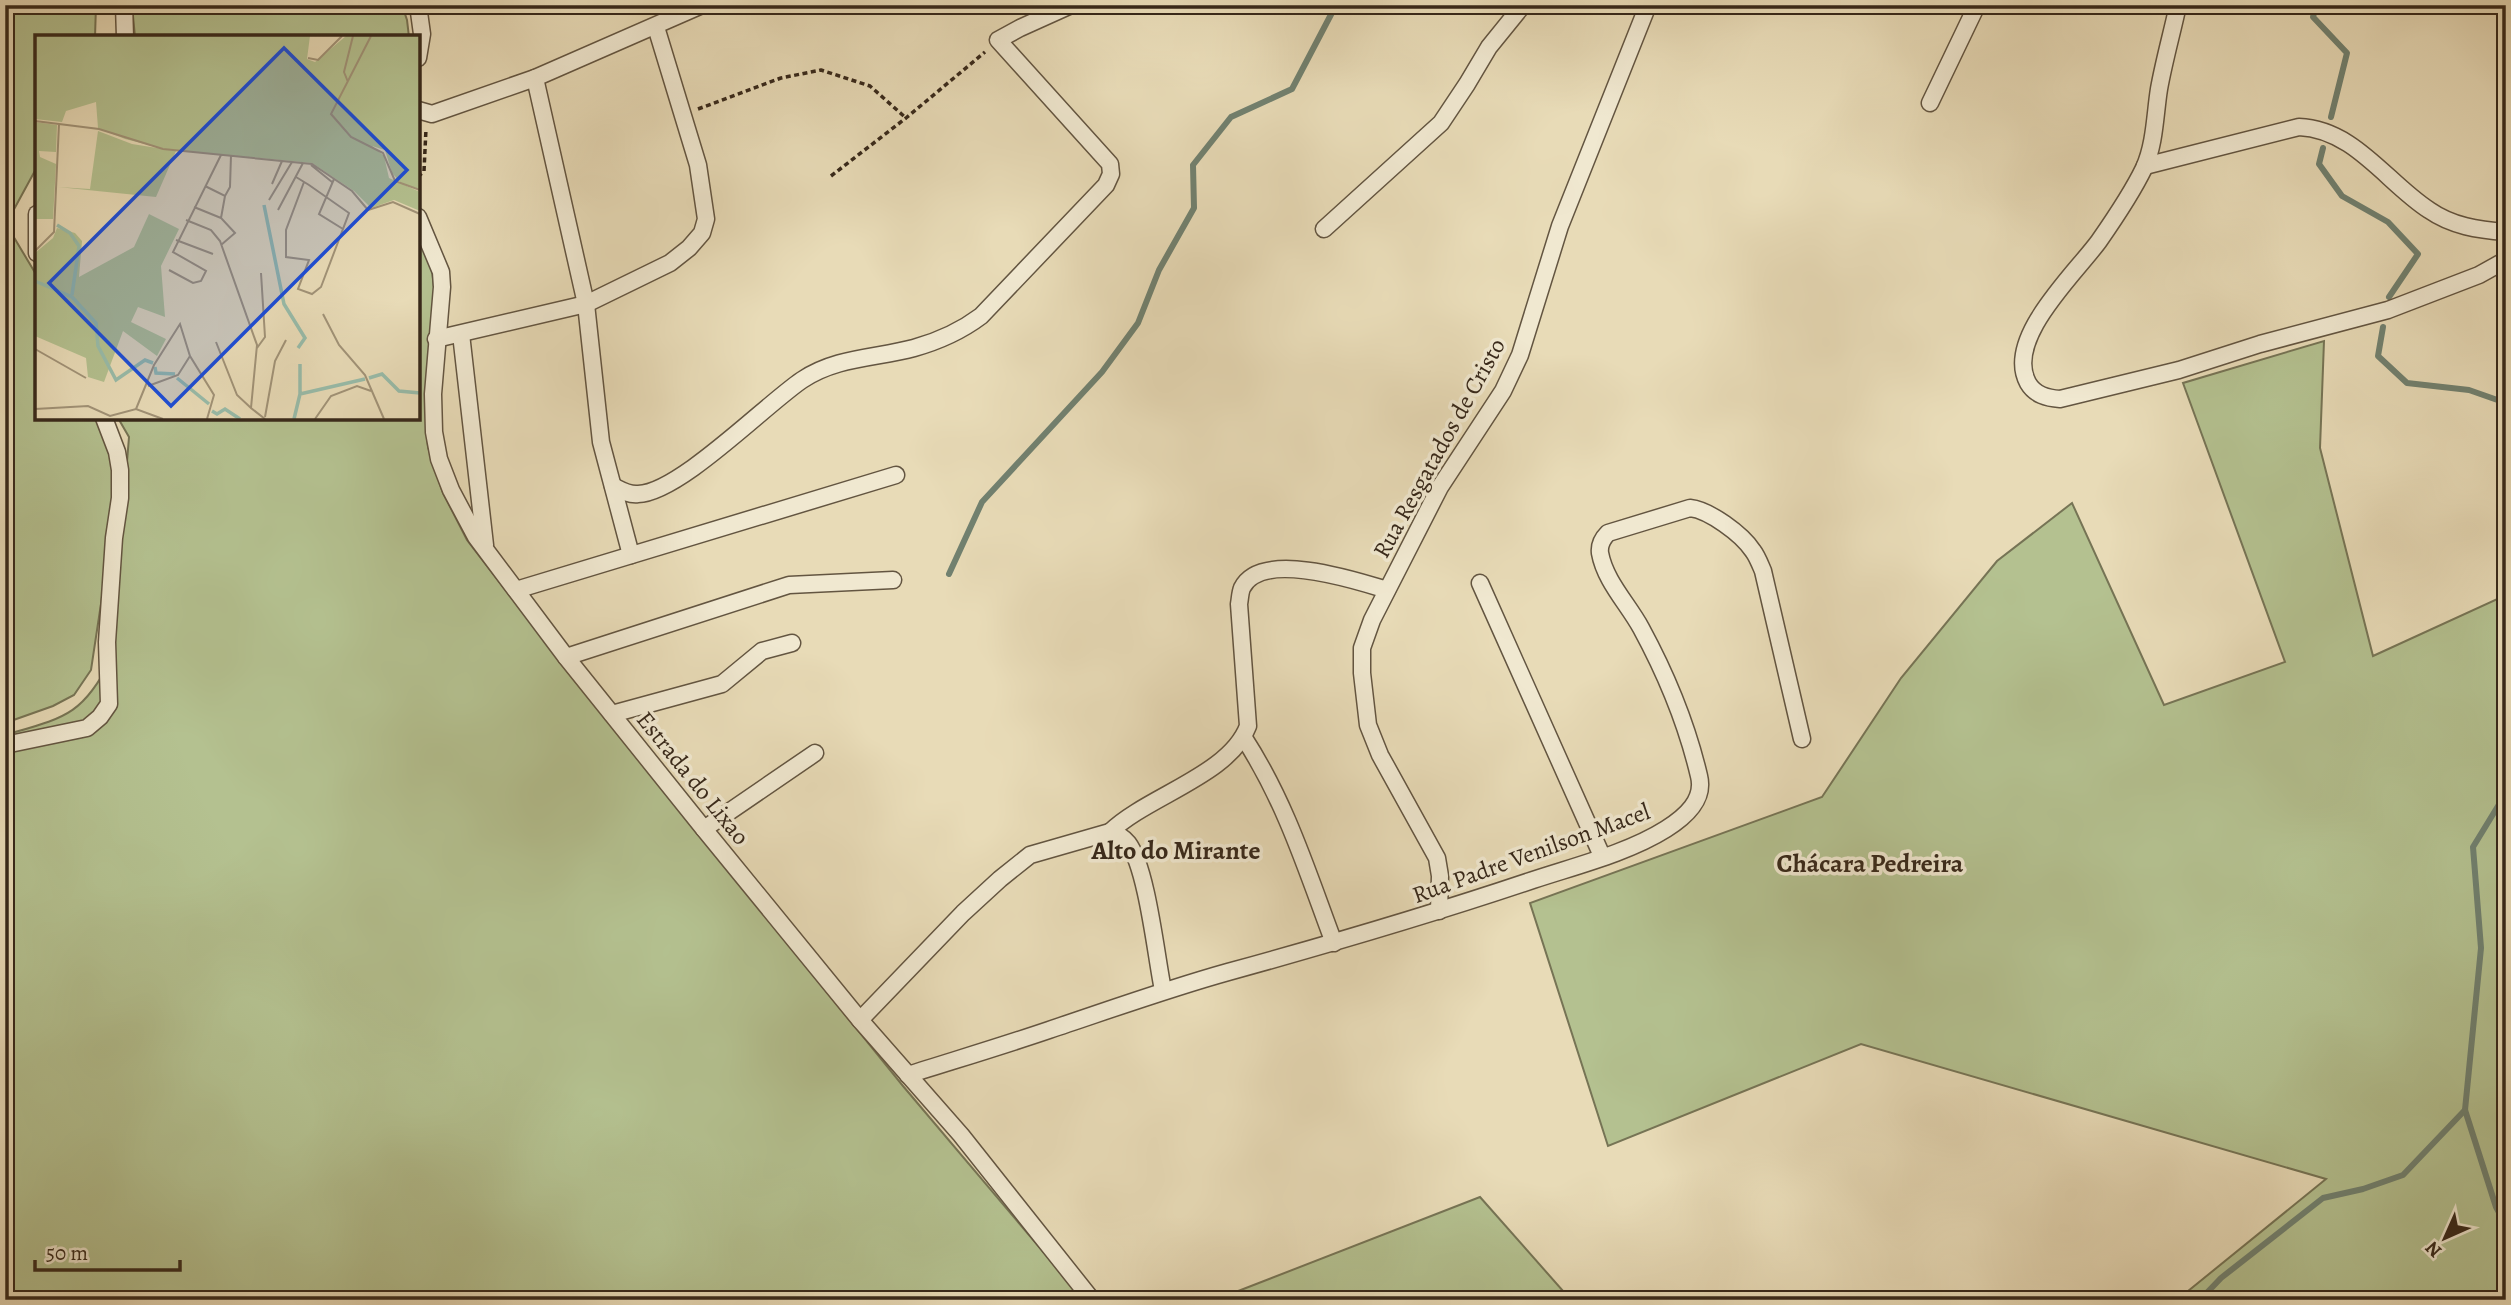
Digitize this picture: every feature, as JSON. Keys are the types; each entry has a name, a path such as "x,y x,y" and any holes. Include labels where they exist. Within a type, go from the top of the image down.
{"street":[{"path":"124,5 125,35"},
{"path":"418,5 422,34 420,46"},
{"path":"425,112 536,78 702,5"},
{"path":"613,486 626,493 639,495 656,490 709,456 788,390 817,371 870,356 912,349 965,328 981,316 1106,185 1111,174 1110,164 1105,156 998,40 1020,27 1071,5"},
{"path":"1324,229 1441,123 1489,47 1523,5"},
{"name":"Rua Resgatados de Cristo","path":"1439,911 1440,876 1437,858 1380,755 1368,725 1362,648 1372,620 1440,487 1503,391 1520,355 1560,226 1648,5"},
{"path":"1930,103 1977,5"},
{"path":"2178,5 2159,86 2145,166 2099,241 2049,303 2024,352 2026,380 2041,396 2060,399 2165,373 2388,310 2479,275 2506,260"},
{"path":"436,339 586,304 670,263 702,233 706,219 698,165 656,27"},
{"path":"536,78 586,304 601,442 631,555"},
{"path":"2145,166 2299,127 2316,129 2331,134 2364,155 2427,210 2461,226 2506,232"},
{"name":"Estrada do Lixao","path":"420,222 441,272 433,394 434,432 439,459 451,490 485,551 704,829 859,1020 961,1135 1092,1300"},
{"path":"461,334 485,551"},
{"path":"5,745 87,727 100,717 109,704 107,642 114,538 120,499 120,470 117,452 105,420"},
{"path":"516,590 896,475"},
{"name":"Rua Padre Venilson Macel","path":"908,1075 1163,990 1439,911 1631,846 1665,829 1683,816 1697,801 1702,790 1689,740 1670,687 1641,628 1605,569 1600,547 1602,539 1608,533 1690,508 1701,509 1741,537 1754,551 1763,571 1801,739"},
{"path":"859,1020 963,913 1031,855 1110,832 1125,817 1176,791 1235,750 1244,738 1248,726 1239,604 1242,589 1248,581 1272,571 1305,570 1336,575 1387,590"},
{"path":"566,657 789,585 893,580"},
{"path":"1480,583 1602,856"},
{"path":"612,713 722,684 762,651 792,643"},
{"path":"1244,738 1267,774 1285,811 1334,943"},
{"path":"704,829 815,753"},
{"path":"1110,832 1126,841 1135,854 1163,990"}],"path":[{"path":"831,176 906,118 998,40"},
{"path":"684,114 781,78 821,71 870,86 906,118"},
{"path":"420,175 424,171 425,112"}],"green space":[{"path":"5,5 96,5 95,35 35,35 35,171 6,224 35,273 35,420 108,420 122,465 91,670 74,695 53,706 5,723"},
{"path":"132,5 402,5 409,35 135,35"},
{"path":"420,241 432,270 435,296 426,425 428,447 443,493 467,540 585,693 903,1086 1084,1300 5,1300 5,735 57,719 69,712 91,693 111,659 129,437 119,420 420,420"},
{"path":"2324,341 2320,448 2373,656 2506,595 2506,1300 2177,1300 2326,1179 1861,1044 1608,1146 1530,903 1822,797 1901,678 1997,561 2072,503 2164,705 2285,662 2183,383"},
{"path":"1480,1197 1571,1300 1215,1300"}],"waterway":[{"path":"949,574 982,502 1102,372 1138,323 1159,270 1194,208 1193,165 1231,117 1292,89 1336,5"},
{"path":"2316,5 2313,17 2347,53 2331,117"},
{"path":"2323,148 2319,164 2342,196 2388,222 2418,254 2389,297"},
{"path":"2383,327 2378,356 2407,383 2469,390 2506,403"},
{"path":"2506,793 2473,847 2481,948 2465,1110 2496,1207 2506,1225"},
{"path":"2200,1300 2221,1278 2323,1198 2363,1189 2403,1175 2465,1110"}],"district":[{"name":"Alto do Mirante","path":"1176,850"},
{"name":"Chácara Pedreira","path":"1870,863"}]}
